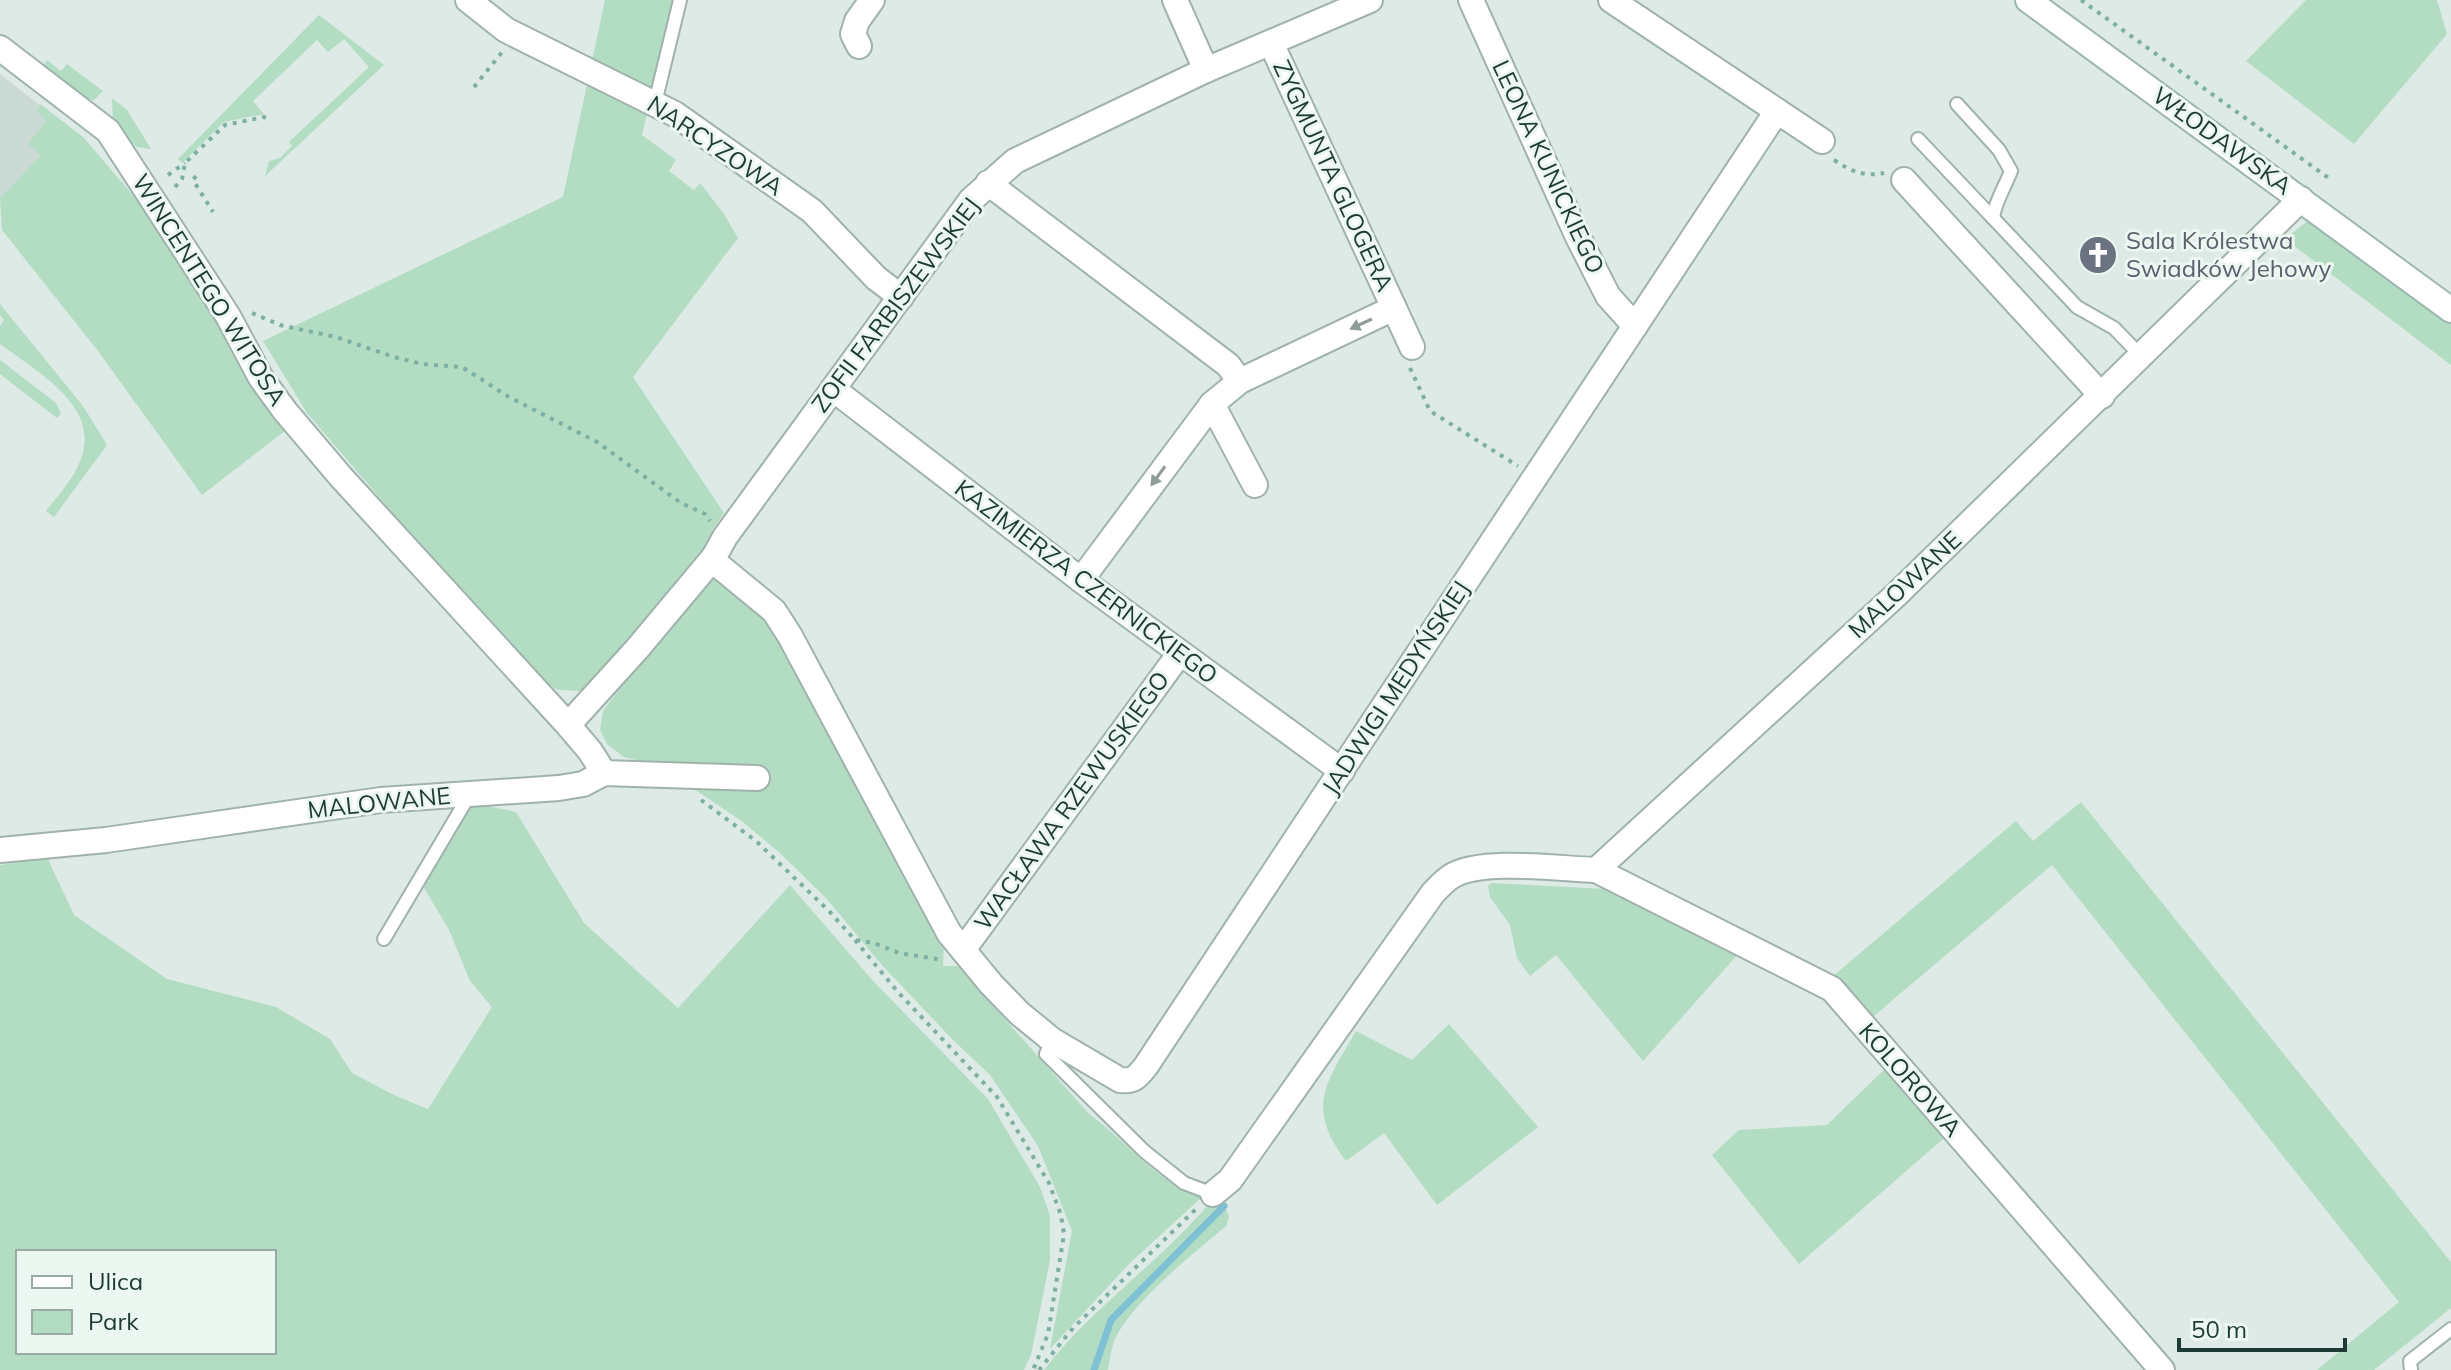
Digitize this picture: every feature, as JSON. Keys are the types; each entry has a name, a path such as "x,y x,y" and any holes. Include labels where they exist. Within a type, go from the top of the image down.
{"street":[{"name":"NARCYZOWA","path":"468,0 506,30 675,114 812,211 876,278 901,297"},
{"path":"859,46 853,34 857,21 872,0"},
{"path":"1175,0 1206,70"},
{"name":"ZOFII FARBISZEWSKIEJ","path":"568,725 645,640 720,547 971,200 988,183 1015,161 1206,70 1370,0"},
{"name":"LEONA KUNICKIEGO","path":"1471,0 1578,237 1608,296 1635,326"},
{"path":"1611,0 1777,111 1824,148"},
{"name":"WŁODAWSKA","path":"2028,0 2451,310"},
{"name":"ZYGMUNTA GLOGERA","path":"1271,43 1394,308 1410,355"},
{"name":"WINCENTEGO WITOSA","path":"0,48 108,131 228,316 261,378 285,411 341,477 568,725 604,773"},
{"name":"JADWIGI MEDYŃSKIEJ","path":"720,547 718,565 774,611 790,636 949,933 1019,1013 1052,1040 1112,1076 1129,1081 1138,1076 1342,771 1777,111"},
{"path":"1904,180 2102,396"},
{"path":"988,183 1228,365 1240,381"},
{"name":"MALOWANE","path":"1596,870 1896,595 2301,199"},
{"name":"ZYGMUNTA GLOGERA","path":"1081,580 1212,404 1240,381 1394,308"},
{"name":"KAZIMIERZA CZERNICKIEGO","path":"833,389 1081,580 1342,771"},
{"path":"1212,404 1255,485"},
{"name":"WACŁAWA RZEWUSKIEGO","path":"963,950 1180,653"},
{"name":"MALOWANE","path":"0,850 106,840 381,800 559,788 583,784 604,773 757,778"},
{"path":"1213,1194 1230,1180 1433,893 1449,877 1492,866 1596,870"},
{"name":"KOLOROWA","path":"1596,870 1832,989 2162,1370"}],"lane":[{"path":"655,103 680,0"},
{"path":"1957,104 1999,150 2011,171 1995,204 1993,218"},
{"path":"1918,139 2077,307 2114,328 2141,356"},
{"path":"384,939 471,793"},
{"path":"1052,1040 1046,1054 1106,1117 1184,1183 1213,1194"},
{"path":"2411,1370 2410,1361 2451,1329"}],"path":[{"path":"2081,0 2330,179"},
{"path":"474,87 507,46"},
{"path":"168,175 225,125 264,117 271,120"},
{"path":"1824,148 1851,172 1869,176 1892,172 1904,180"},
{"path":"175,187 182,179 185,163"},
{"path":"196,176 193,180 213,212"},
{"path":"228,316 241,308 280,325 336,337 394,357 422,364 462,367 509,397 597,442 681,503 705,514 720,547"},
{"path":"1410,355 1430,411 1525,470"},
{"path":"671,777 756,841 829,911 897,991 997,1097 1049,1183 1061,1215 1064,1234 1048,1334 1036,1370"},
{"path":"855,940 874,943 899,953 941,960 963,950"},
{"path":"1036,1370 1073,1328 1213,1194"}],"shaded area":[{"path":"0,74 65,125 0,198"}],"green space":[{"path":"605,0 673,0 642,135 676,160 669,171 694,190 700,183 738,238 633,377 724,513 712,530 715,534 685,576 595,679 580,691 558,690 530,673 307,413 263,341 563,197"},
{"path":"2306,0 2437,0 2447,34 2354,144 2246,61"},
{"path":"319,15 384,65 265,176 269,161 280,158 292,146 289,142 369,67 344,39 328,52 317,40 253,101 264,114 224,122 182,163 178,159"},
{"path":"47,60 61,71 67,64 103,91 94,100 78,98 42,67"},
{"path":"112,98 127,110 151,149 137,147 113,127"},
{"path":"40,104 83,137 150,215 286,430 202,495 98,351 2,230 0,198 41,155 28,144 46,121 37,111"},
{"path":"2309,220 2451,325 2451,365 2285,239"},
{"path":"0,304 83,406 107,445 54,517 46,511 76,470 84,449 84,429 66,396 0,344 0,326 4,320 0,315"},
{"path":"0,360 56,403 61,414 57,418 0,374"},
{"path":"711,579 725,583 773,625 944,943 943,966 958,966 1088,1113 1156,1171 1202,1197 1130,1263 1050,1349 1072,1231 1038,1146 990,1075 880,963 826,898 781,854 743,822 660,766 624,757 607,744 600,730 603,711 614,696"},
{"path":"2081,802 2451,1262 2451,1308 2374,1370 2317,1370 2399,1302 2052,865 1868,1021 1832,977 2016,821 2033,841"},
{"path":"473,803 516,812 584,923 678,1008 790,885 874,982 988,1099 1040,1187 1050,1216 1050,1260 1031,1355 1024,1370 0,1370 0,865 47,857 74,915 167,979 276,1007 330,1039 352,1073 428,1109 492,1007 470,981 449,930 423,886"},
{"path":"1492,883 1607,889 1739,953 1643,1061 1556,955 1530,976 1517,958 1510,925 1490,897 1488,886"},
{"path":"1449,1024 1538,1127 1437,1205 1384,1133 1346,1161 1333,1142 1323,1110 1329,1081 1356,1031 1412,1060"},
{"path":"1897,1057 1958,1126 1799,1264 1712,1155 1739,1130 1827,1125"},
{"path":"1220,1204 1226,1208 1229,1218 1226,1226 1165,1278 1136,1309 1115,1339 1108,1370 1044,1370 1082,1326 1208,1205"}],"waterway":[{"path":"1094,1370 1111,1320 1224,1206"}],"place":[{"name":"Sala Królestwa Swiadków Jehowy","path":"2098,255"}]}
